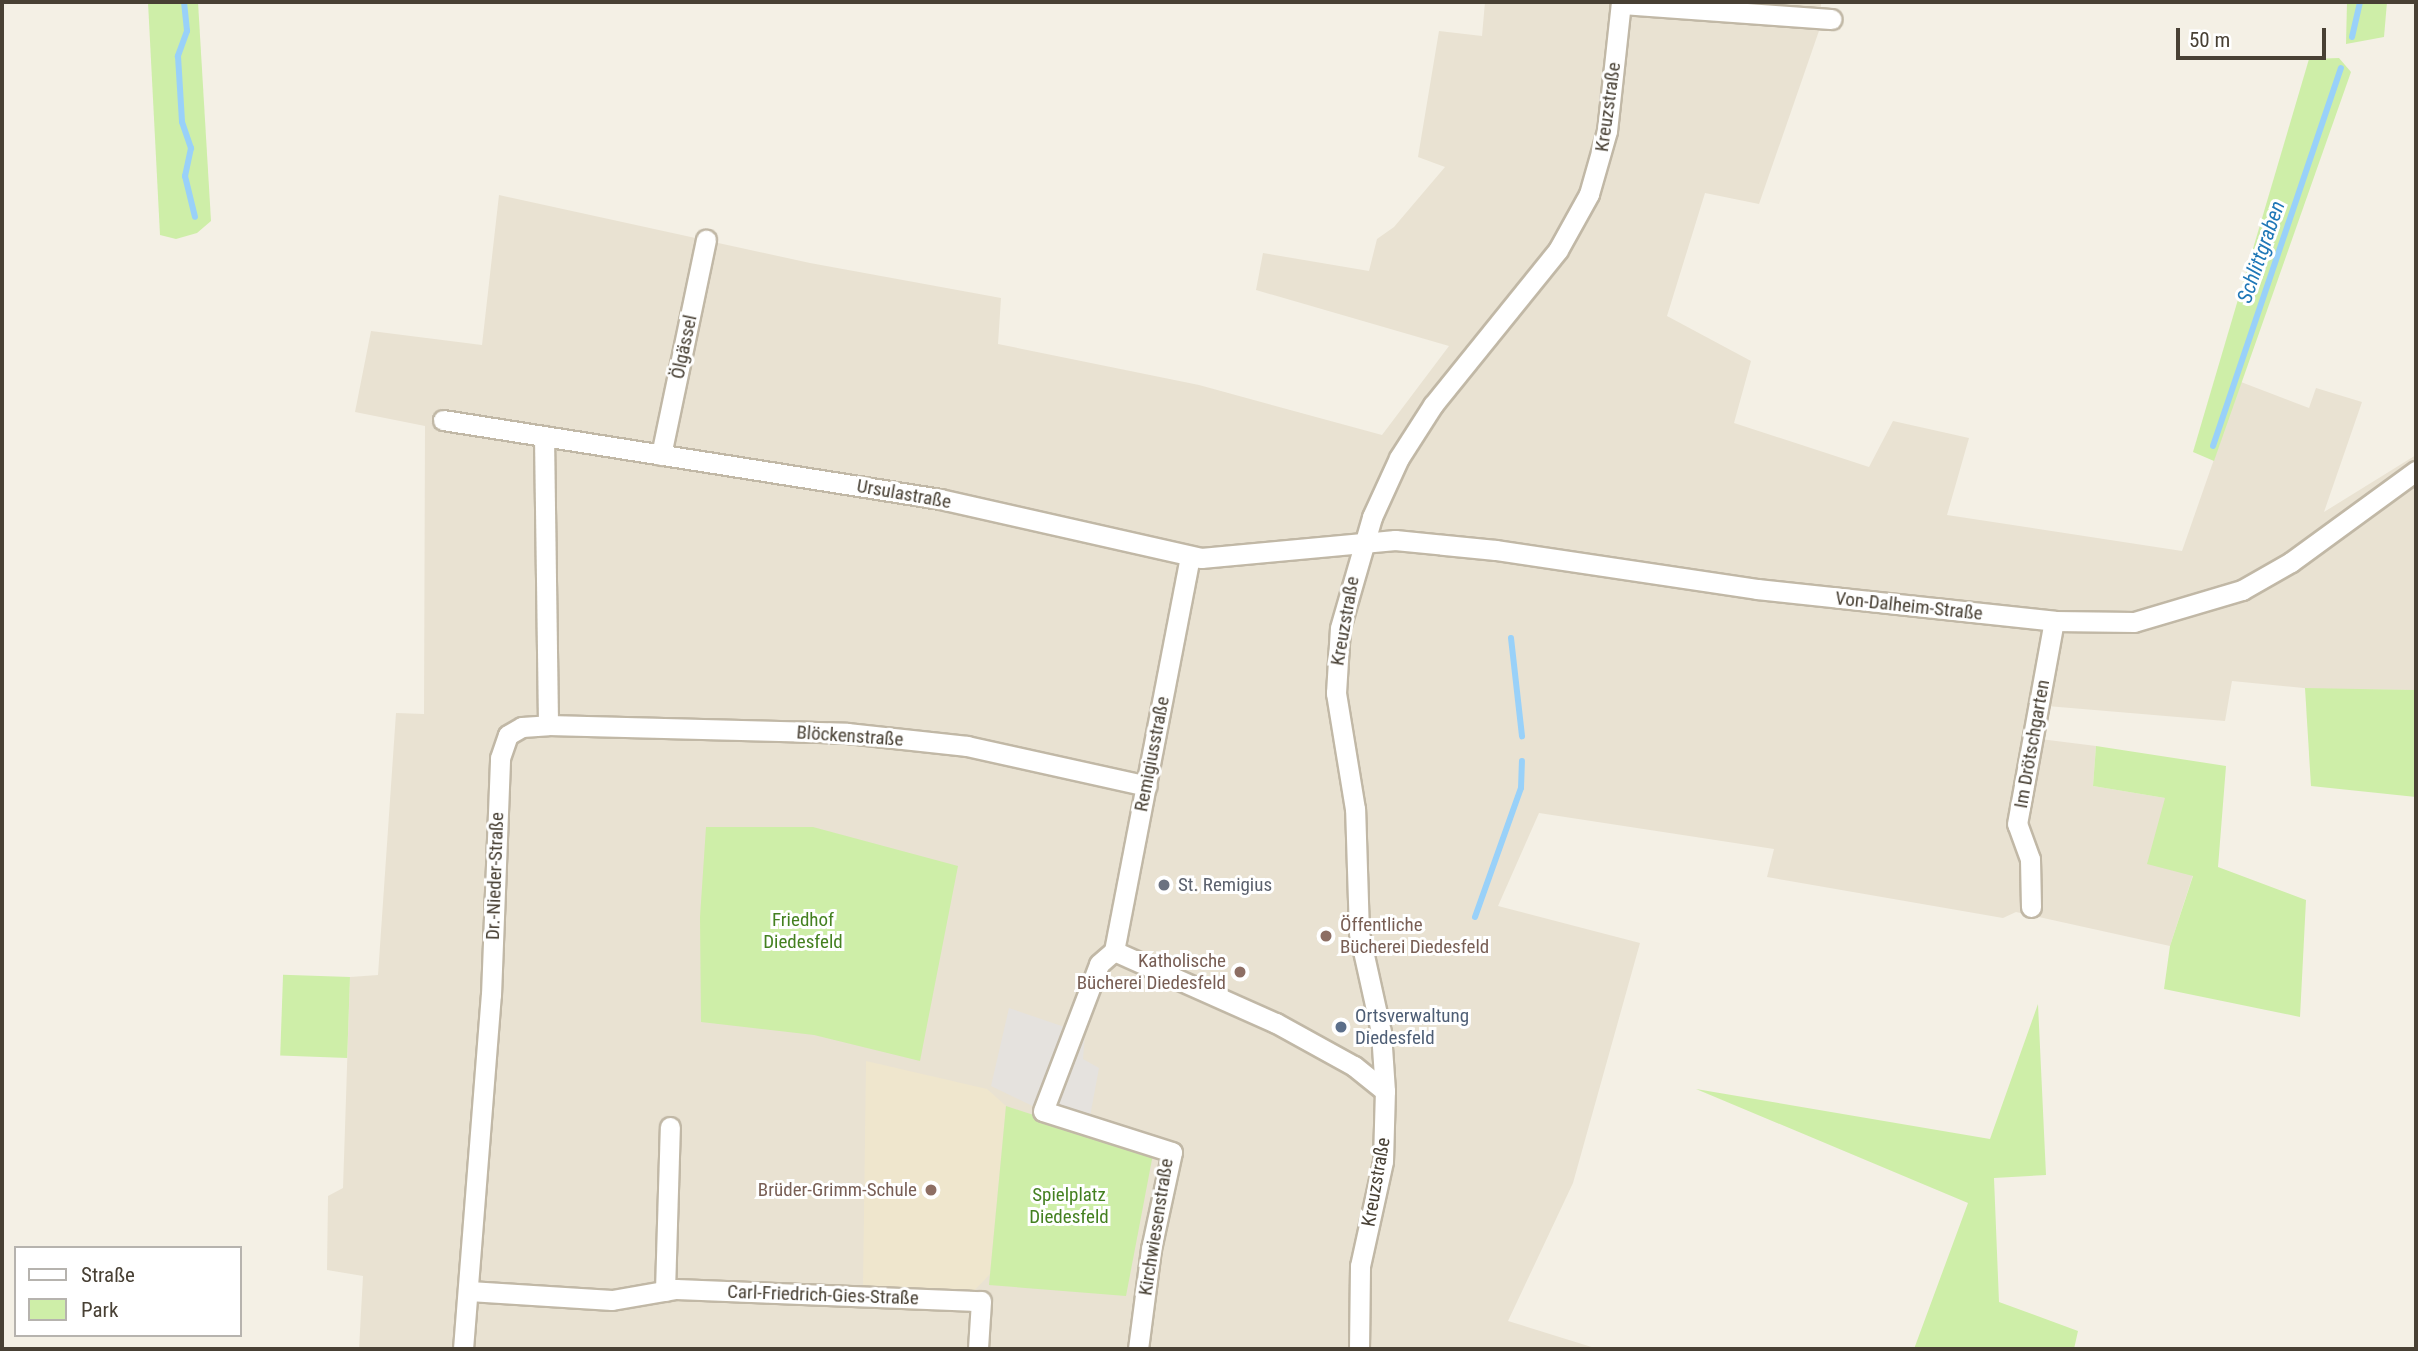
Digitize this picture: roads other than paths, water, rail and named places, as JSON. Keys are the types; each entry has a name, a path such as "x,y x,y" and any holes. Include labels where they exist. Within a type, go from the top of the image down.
{"street":[{"path":"1621,3 1831,19"},
{"name":"Kreuzstraße","path":"1359,1349 1360,1266 1383,1161 1385,1091 1381,1032 1359,933 1355,809 1335,674 1340,628 1364,540 1385,486 1422,420 1576,222 1600,165 1621,3"},
{"name":"Ölgässel","path":"661,455 706,240"},
{"name":"Ursulastraße","path":"443,419 940,499 1190,556 1213,558 1364,540"},
{"path":"544,436 548,725"},
{"name":"Von-Dalheim-Straße","path":"1364,540 1496,550 1757,589 2054,621 2134,622 2242,590 2291,562 2416,471"},
{"name":"Remigiusstraße","path":"1043,1111 1099,964 1114,951 1190,556"},
{"name":"Im Drötschgarten","path":"2031,907 2030,859 2017,824 2054,621"},
{"name":"Blöckenstraße","path":"548,725 847,733 967,747 1147,786"},
{"name":"Dr.-Nieder-Straße","path":"463,1349 491,995 500,758 508,735 522,727 548,725"},
{"path":"1114,951 1276,1023 1354,1066 1385,1091"},
{"name":"Kirchwiesenstraße","path":"1043,1111 1171,1152 1151,1249 1138,1349"},
{"path":"665,1291 670,1127"},
{"name":"Carl-Friedrich-Gies-Straße","path":"469,1291 612,1300 665,1291 981,1301 978,1349"}],"waterway":[{"path":"184,2 187,31 178,56 182,122 191,148 185,176 195,217"},
{"name":"Schlittgraben","path":"2352,37 2360,2"},
{"name":"Schlittgraben","path":"2213,446 2341,68"},
{"path":"1511,638 1522,736"},
{"path":"1475,917 1521,788 1522,761"}],"place":[{"name":"St. Remigius","path":"1164,885"},
{"name":"Öffentliche Bücherei Diedesfeld","path":"1326,936"},
{"name":"Katholische Bücherei Diedesfeld","path":"1240,972"},
{"name":"Ortsverwaltung Diedesfeld","path":"1341,1027"},
{"name":"Brüder-Grimm-Schule","path":"931,1190"}],"park label":[{"name":"Friedhof Diedesfeld","path":"803,931"},
{"name":"Spielplatz Diedesfeld","path":"1069,1206"}]}
